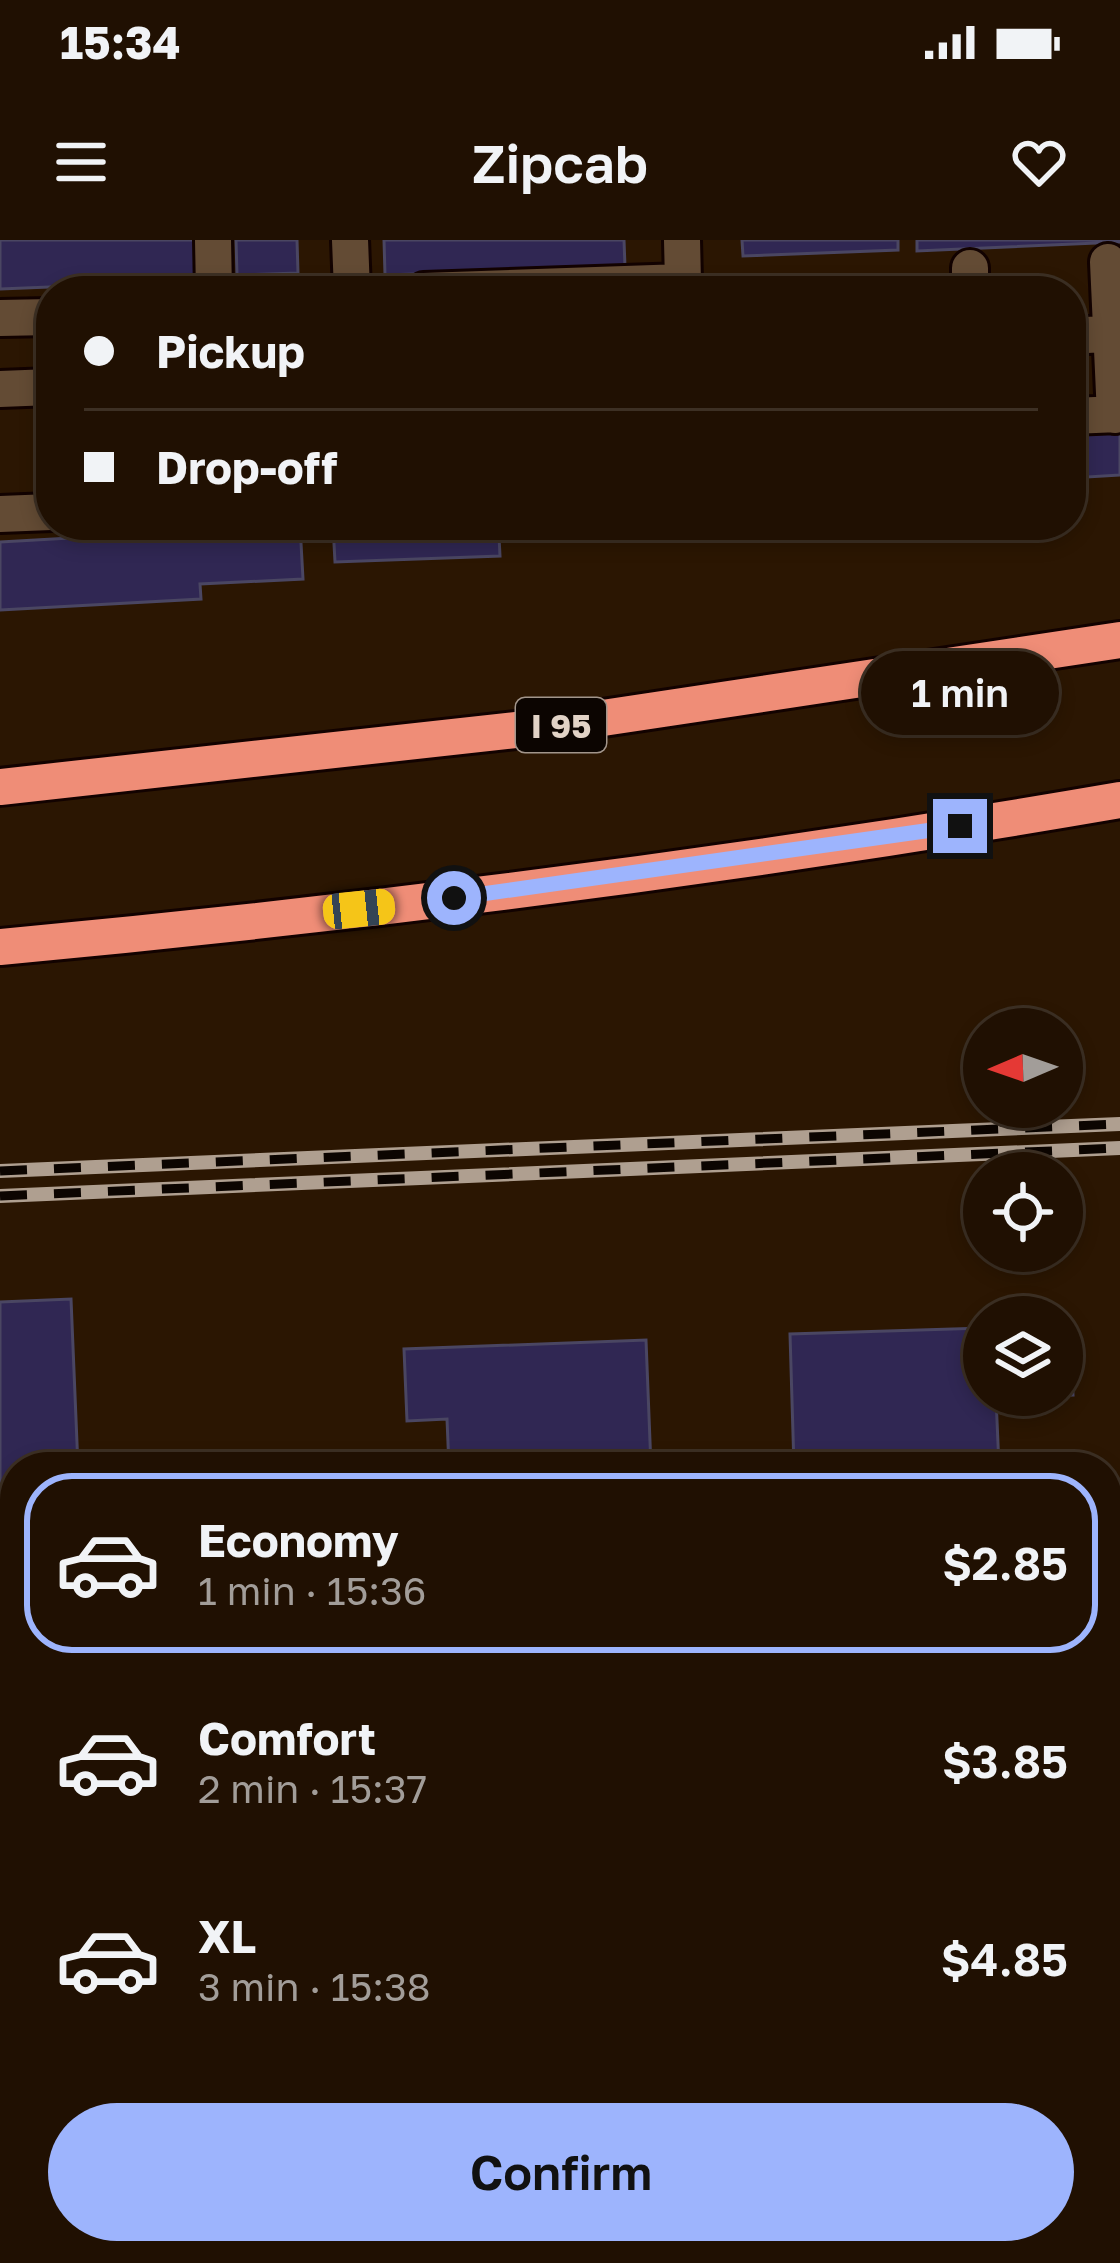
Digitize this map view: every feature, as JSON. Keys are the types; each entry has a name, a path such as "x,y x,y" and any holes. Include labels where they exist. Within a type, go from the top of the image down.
{"highway":[{"name":"I 95","path":"0,788 543,728 1120,640"},
{"path":"0,947 502,893 1120,800"}],"street":[{"path":"213,240 214,276"},
{"path":"350,240 351,276"},
{"path":"682,240 683,276"},
{"path":"1086,415 1117,414 1116,334 1108,262"},
{"path":"0,318 36,317"},
{"path":"1086,335 1116,334"},
{"path":"0,389 36,388"},
{"path":"0,514 36,513"}],"building":[{"path":"0,240 195,240 197,276 36,276 36,288 0,289"},
{"path":"236,240 297,240 298,273 237,275"},
{"path":"384,240 624,240 625,267 385,275"},
{"path":"742,240 898,240 898,250 743,256"},
{"path":"917,240 1120,240 1120,242 917,251"},
{"path":"1120,423 1120,475 1086,477 1086,424"},
{"path":"301,540 303,579 200,584 201,599 0,610 0,542"},
{"path":"334,540 499,540 500,556 335,562"},
{"path":"71,1299 77,1452 0,1452 0,1302"},
{"path":"963,1329 963,1416 997,1416 998,1452 794,1452 790,1334"},
{"path":"646,1340 650,1452 448,1452 447,1419 407,1421 404,1349"}],"railway":[{"path":"0,1171 1120,1124"},
{"path":"0,1196 1120,1148"}],"route":[{"path":"454,898 960,826"}]}
